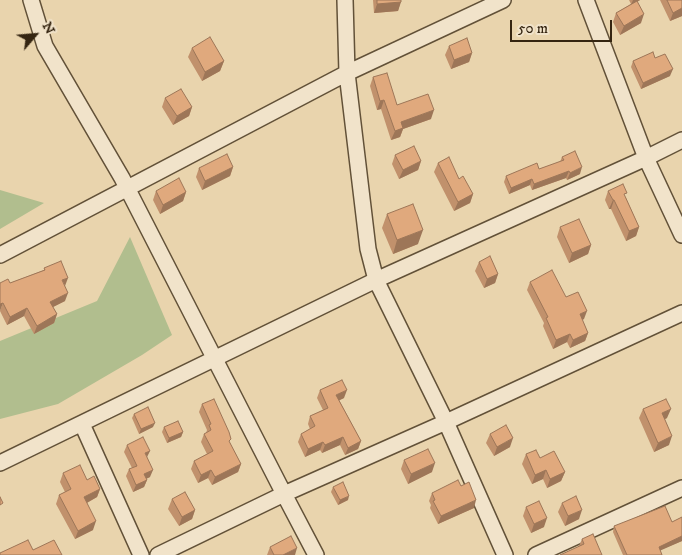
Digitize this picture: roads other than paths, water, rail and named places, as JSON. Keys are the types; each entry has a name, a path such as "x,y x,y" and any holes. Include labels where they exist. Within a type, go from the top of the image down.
{"street":[{"path":"32,0 45,46 128,188 316,555"},
{"path":"345,0 347,72 368,249 376,280 446,422 505,555"},
{"path":"0,255 347,72 503,0"},
{"path":"586,0 646,158 682,235"},
{"path":"0,463 376,280 682,140"},
{"path":"158,555 284,494 446,422 682,313"},
{"path":"82,424 141,555"},
{"path":"536,555 682,488"}]}
